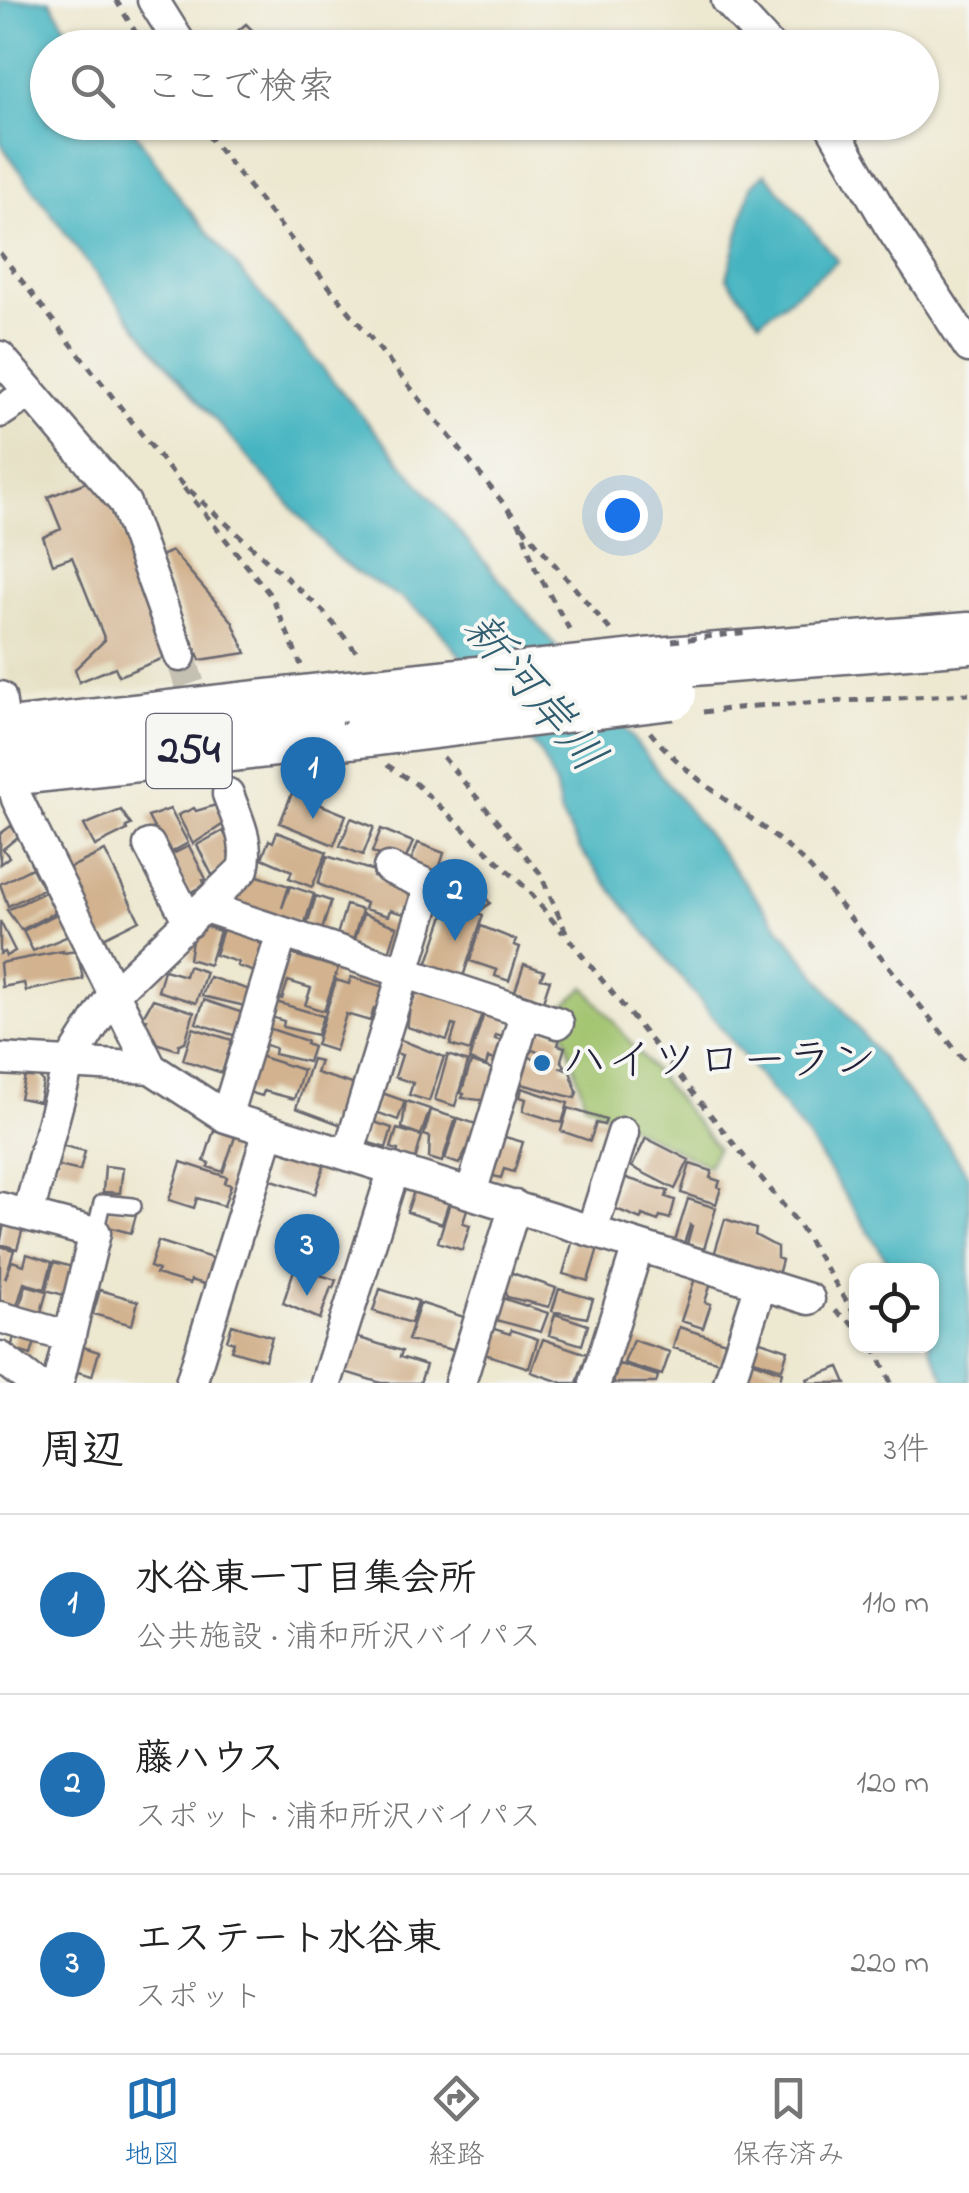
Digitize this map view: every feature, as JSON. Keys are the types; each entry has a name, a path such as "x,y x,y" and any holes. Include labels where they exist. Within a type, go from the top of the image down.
{"highway":[{"name":"254","path":"3,742 645,681 969,638"},
{"name":"254","path":"645,681 793,681 969,670"}],"street":[{"path":"154,0 172,30"},
{"path":"727,0 755,30"},
{"path":"840,140 969,347"},
{"path":"0,357 125,503 180,656"},
{"path":"0,412 28,393"},
{"path":"3,742 17,799 151,1068 226,1117 809,1300"},
{"path":"58,1383 95,1233 14,1212 68,1064 112,994 243,869 247,854 228,794"},
{"path":"148,845 197,915 282,933 558,1023"},
{"path":"348,1155 430,886 389,868"},
{"path":"226,1117 282,933"},
{"path":"471,1193 526,1012"},
{"path":"0,1059 151,1068"},
{"path":"191,1383 268,1131"},
{"path":"592,1230 622,1133"},
{"path":"326,1383 394,1170"},
{"path":"460,1383 515,1206"},
{"path":"595,1383 638,1246"},
{"path":"729,1383 761,1284"},
{"path":"0,1316 70,1337"},
{"path":"0,1356 34,1383"}],"lane":[{"path":"95,1233 102,1202 133,1206"}],"path":[{"path":"116,0 134,30"},
{"path":"211,140 645,681 715,795 785,843 811,869 969,1067"},
{"path":"0,253 416,784 526,888 796,1221 849,1305"},
{"path":"176,478 322,611 354,708"},
{"path":"520,524 535,568 574,638"},
{"path":"755,706 969,694"},
{"path":"443,757 540,873 568,939"},
{"path":"877,1353 891,1383"}],"shaded area":[{"path":"28,406 118,508 184,684 11,700 0,630 0,423"}],"green space":[{"path":"585,987 717,1148 708,1166 585,1103 558,1011"}],"water":[{"name":"新河岸川","path":"0,0 50,0 68,30 30,30 30,140 141,140 182,201 630,735 969,1176 969,1383 947,1383 932,1353 939,1353 939,1263 888,1263 806,1135 581,851 561,815 555,784 539,751 433,623 334,555 165,363 0,141"},
{"path":"765,173 838,261 760,321 727,278 751,186"}],"building":[{"path":"94,479 107,492 171,655 119,676 115,667 79,682 75,669 105,640 72,557 53,564 43,537 61,529 48,497"},
{"path":"172,551 232,621 246,653 200,660 158,557"},
{"path":"292,793 346,815 334,845 280,823"},
{"path":"216,805 225,823 193,844 178,815"},
{"path":"170,809 188,843 168,854 148,817"},
{"path":"121,810 131,825 95,846 84,825"},
{"path":"351,818 374,827 363,855 340,846"},
{"path":"11,826 19,836 3,849 9,857 0,864 0,834"},
{"path":"381,829 413,842 403,865 372,852"},
{"path":"223,831 233,849 228,853 233,864 212,875 197,845"},
{"path":"277,832 327,852 312,887 289,878 292,871 262,858"},
{"path":"418,843 444,853 436,879 408,868"},
{"path":"189,846 206,879 205,885 188,894 169,856"},
{"path":"105,851 139,920 101,939 67,869"},
{"path":"327,856 374,871 373,877 412,889 404,914 390,910 388,916 364,909 366,903 318,884"},
{"path":"455,861 490,903 480,911 474,903 468,908 438,875"},
{"path":"32,868 43,889 8,906 0,884"},
{"path":"252,874 289,886 282,908 290,886 314,894 305,923 228,904"},
{"path":"45,892 55,912 21,930 7,910"},
{"path":"316,896 331,901 321,933 306,928"},
{"path":"448,903 483,915 462,980 426,968"},
{"path":"346,905 362,910 351,947 335,942"},
{"path":"59,913 71,935 33,951 23,931"},
{"path":"363,914 397,927 388,956 353,945"},
{"path":"0,921 15,951 6,956 4,952 0,954"},
{"path":"201,925 220,931 209,965 189,959 193,934 198,935"},
{"path":"224,926 261,938 259,943 270,946 261,974 215,955"},
{"path":"481,926 516,940 514,945 520,947 509,981 495,976 497,970 470,961"},
{"path":"77,951 83,979 26,991 24,983 2,987 0,963"},
{"path":"291,954 338,968 324,1011 305,1005 311,988 288,981 282,999 272,996 282,964 288,966"},
{"path":"524,964 544,971 541,978 550,980 543,1001 515,991"},
{"path":"188,966 206,972 196,1003 158,991 164,970 185,976"},
{"path":"209,977 250,990 245,1006 202,996"},
{"path":"351,977 391,989 384,1011 374,1008 370,1021 346,1014 335,1051 316,1045 336,980 349,984"},
{"path":"418,989 484,1007 470,1051 450,1045 456,1026 452,1025 447,1040 407,1027"},
{"path":"153,999 194,1012 185,1042 179,1044 178,1050 149,1041 143,1032 147,1019 142,1018"},
{"path":"204,1000 246,1014 236,1036 196,1023"},
{"path":"276,1002 323,1016 317,1035 283,1027 284,1021 271,1017"},
{"path":"486,1007 510,1014 506,1038 496,1035 495,1039 508,1043 502,1062 488,1058 486,1066 469,1060"},
{"name":"ハイツローラン","path":"535,1027 561,1035 558,1045 565,1047 561,1060 565,1066 561,1068 570,1071 577,1092 575,1098 514,1082 522,1055 547,1062 549,1055 525,1048"},
{"path":"193,1028 232,1040 222,1073 183,1060"},
{"path":"268,1028 307,1041 313,1047 308,1062 274,1054 275,1048 263,1044"},
{"path":"396,1038 444,1057 429,1101 409,1095 413,1083 395,1077 402,1055 392,1052"},
{"path":"256,1055 303,1070 294,1099 264,1091 262,1096 245,1091"},
{"path":"448,1055 468,1062 455,1106 435,1100"},
{"path":"312,1059 320,1061 316,1073 359,1086 347,1127 296,1108"},
{"path":"471,1062 499,1071 489,1101 462,1098"},
{"path":"26,1073 43,1082 39,1102 20,1098"},
{"path":"522,1088 568,1103 562,1123 523,1111 526,1099 520,1097"},
{"path":"379,1092 405,1101 398,1120 373,1111"},
{"path":"406,1101 430,1109 421,1135 402,1128"},
{"path":"568,1108 606,1120 604,1125 596,1123 590,1141 561,1131"},
{"path":"431,1110 456,1118 442,1162 429,1158 430,1137 424,1135"},
{"path":"458,1118 482,1126 474,1153 466,1150 459,1164 445,1159"},
{"path":"368,1120 392,1128 386,1148 366,1142"},
{"path":"397,1129 422,1136 415,1160 391,1148"},
{"path":"214,1130 235,1137 223,1172 208,1167 209,1163 204,1161"},
{"path":"498,1135 523,1142 514,1172 504,1169 501,1178 486,1174"},
{"path":"646,1138 689,1160 675,1189 632,1167"},
{"path":"60,1145 85,1151 80,1171 55,1165"},
{"path":"279,1149 325,1163 315,1194 269,1179"},
{"path":"181,1162 227,1177 225,1183 231,1185 224,1206 197,1198 194,1208 169,1200"},
{"path":"690,1164 712,1171 710,1178 720,1181 716,1204 681,1193"},
{"path":"105,1166 123,1168 120,1193 103,1192"},
{"path":"620,1176 668,1191 666,1197 675,1200 670,1219 660,1216 658,1221 642,1215 641,1219 611,1207"},
{"path":"415,1188 450,1199 442,1224 407,1212"},
{"path":"688,1199 716,1208 704,1249 687,1244 690,1225 683,1247 674,1244"},
{"path":"451,1200 467,1209 463,1223 470,1225 462,1250 438,1242"},
{"path":"109,1208 136,1215 131,1233 104,1226"},
{"path":"725,1219 756,1229 755,1235 777,1247 777,1258 782,1260 778,1275 714,1255"},
{"path":"5,1220 24,1225 17,1249 0,1244"},
{"path":"573,1240 598,1248 588,1281 563,1274"},
{"path":"158,1241 218,1260 211,1286 156,1274 158,1270 150,1267"},
{"path":"0,1246 14,1250 5,1279 12,1261 24,1265 27,1254 52,1262 45,1289 24,1283 15,1313 0,1309"},
{"path":"297,1261 322,1269 320,1275 336,1280 320,1319 283,1303"},
{"path":"54,1262 76,1268 67,1296 46,1290"},
{"path":"509,1272 556,1288 549,1307 507,1297"},
{"path":"695,1278 711,1283 705,1302 711,1304 703,1328 681,1321"},
{"path":"26,1285 47,1291 40,1316 19,1310"},
{"path":"380,1289 418,1301 411,1323 373,1311"},
{"path":"559,1289 593,1299 587,1318 552,1311"},
{"path":"100,1290 138,1301 132,1325 93,1314"},
{"path":"499,1297 548,1313 541,1332 492,1319"},
{"path":"420,1303 464,1317 453,1350 408,1340"},
{"path":"555,1314 588,1325 582,1345 549,1335"},
{"path":"232,1325 272,1337 265,1360 231,1350 234,1342 227,1340"},
{"path":"679,1327 726,1342 722,1363 673,1348"},
{"path":"491,1328 538,1339 529,1368 485,1354"},
{"path":"16,1329 37,1335 31,1355 11,1349"},
{"path":"356,1337 402,1351 400,1357 426,1365 420,1383 381,1383 345,1372"},
{"path":"543,1339 587,1354 577,1383 563,1383 531,1372"},
{"path":"754,1339 788,1350 782,1369 748,1358"},
{"path":"633,1340 670,1352 662,1375 624,1363"},
{"path":"77,1345 99,1352 92,1376 70,1370"},
{"path":"745,1359 782,1372 779,1383 738,1383"},
{"path":"619,1364 658,1376 656,1383 613,1383"},
{"path":"839,1367 846,1383 809,1383 807,1379"}],"tunnel":[{"path":"180,656 228,794"}],"place":[{"name":"水谷東一丁目集会所","path":"313,819"},
{"name":"藤ハウス","path":"455,941"},
{"name":"ハイツローラン","path":"542,1063"},
{"name":"エステート水谷東","path":"307,1296"}]}
